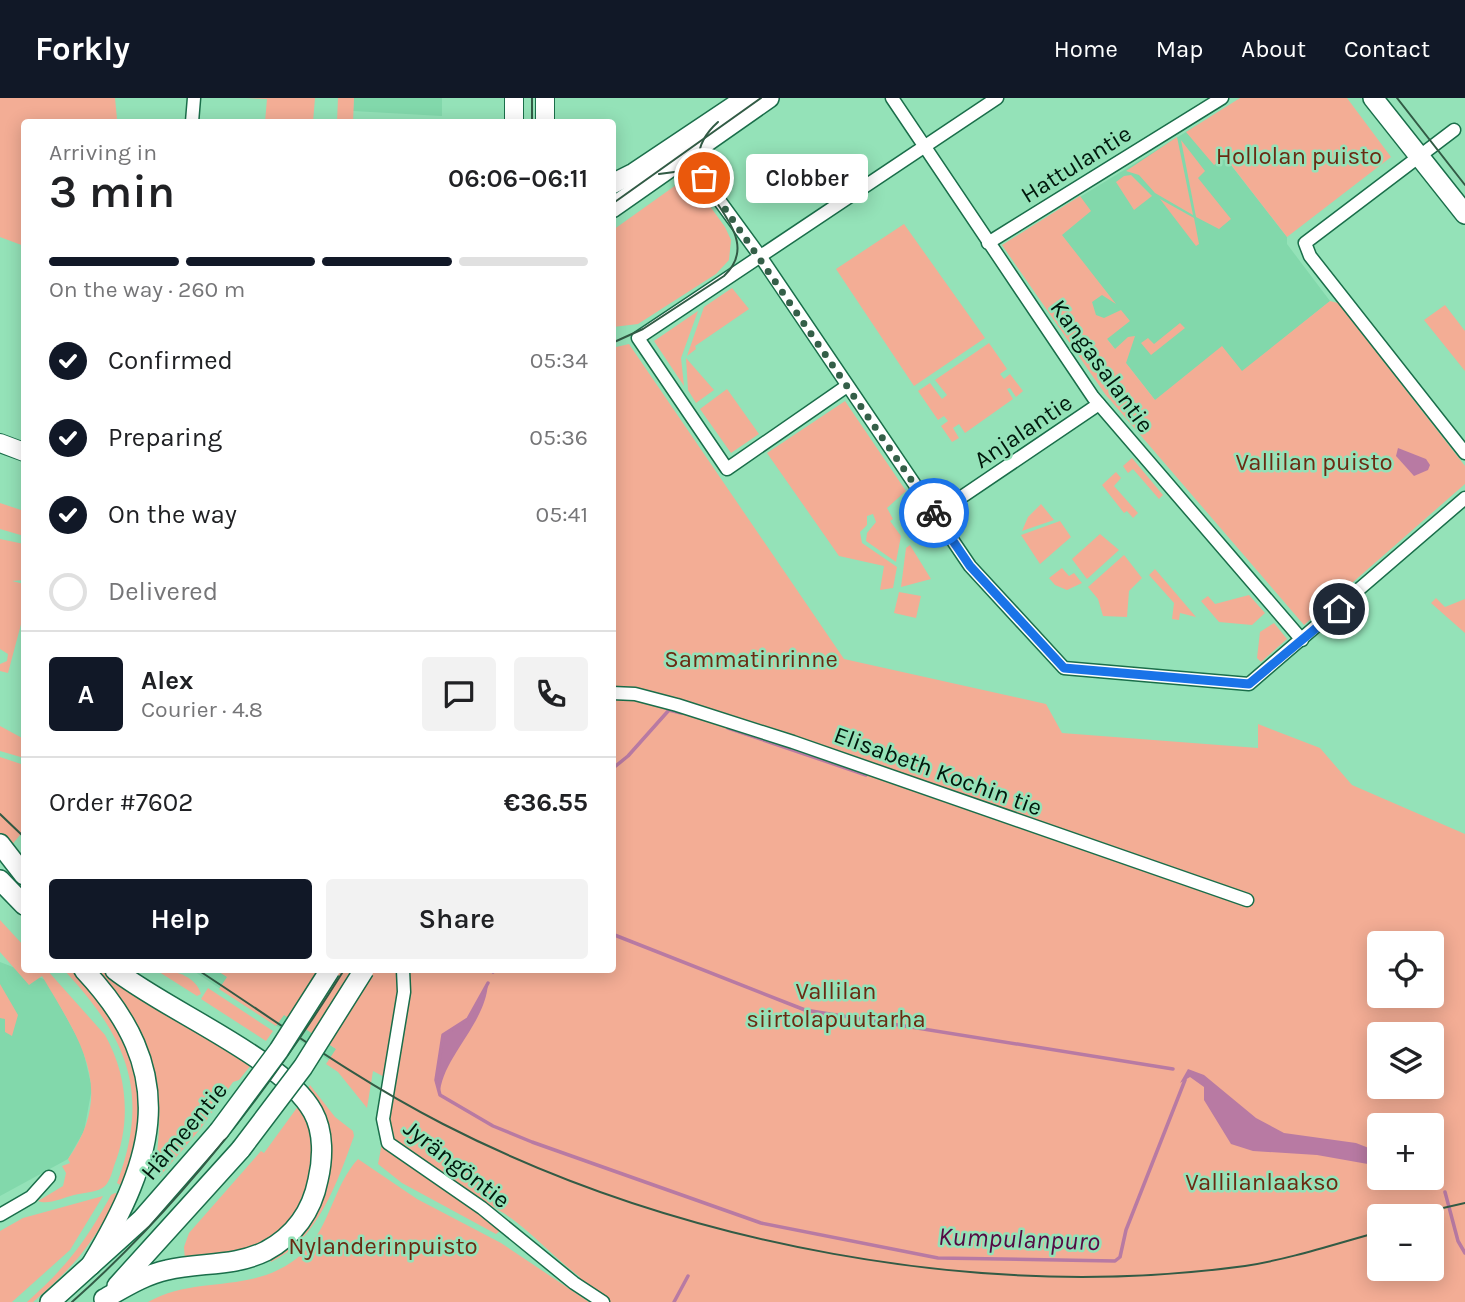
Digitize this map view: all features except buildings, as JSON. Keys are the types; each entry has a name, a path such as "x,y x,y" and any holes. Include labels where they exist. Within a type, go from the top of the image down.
{"main road":[{"path":"514,98 514,119"},
{"path":"545,98 545,119"},
{"path":"616,205 746,98"},
{"path":"616,182 683,150 769,98"},
{"path":"1373,98 1465,214"},
{"path":"0,443 21,451"},
{"path":"0,845 21,871"},
{"path":"0,880 21,902"},
{"path":"86,973 128,1026 140,1059 149,1103 147,1142 131,1194 91,1265"},
{"path":"103,1301 147,1276 165,1270 247,1259 274,1245 295,1229 311,1205 321,1154 314,1113 294,1087 245,1051 120,973"},
{"name":"Hämeentie","path":"50,1302 142,1219 219,1131 279,1050 328,973"},
{"path":"103,1301 241,1149 303,1067 362,973"}],"street":[{"path":"192,119 194,98"},
{"name":"Kangasalantie","path":"892,98 1099,404 1302,640"},
{"path":"847,386 727,469 638,338 923,144 997,98"},
{"name":"Hattulantie","path":"988,243 1222,98"},
{"path":"1454,130 1305,243 1310,256 1465,453"},
{"path":"683,150 760,256 970,566 1064,668 1249,684 1465,499"},
{"name":"Anjalantie","path":"935,516 1099,404"},
{"name":"Elisabeth Kochin tie","path":"616,693 635,694 677,705 806,746 1247,900"},
{"name":"Jyrängöntie","path":"404,973 406,982 383,1119 388,1143 482,1209 574,1283 603,1302"},
{"path":"0,1215 31,1197 50,1177"}],"shaded area":[{"path":"354,98 442,98 442,116 353,111"},
{"path":"1199,124 1287,237 1287,244 1330,301 1242,372 1155,400 1023,232"},
{"path":"1398,448 1426,459 1430,465 1428,470 1414,476 1396,456"},
{"path":"0,962 21,970 21,973 46,980 82,1046 92,1088 84,1131 68,1159 0,1196"},
{"path":"197,973 222,973 336,1049 371,1088"},
{"path":"488,983 480,1013 447,1068 440,1095 436,1080 443,1035 469,1019"},
{"path":"1188,1069 1204,1075 1256,1118 1284,1133 1356,1143 1367,1147 1367,1164 1317,1155 1253,1151 1231,1144 1204,1100 1204,1087 1190,1077 1180,1083"}],"green space":[{"path":"0,98 115,98 117,119 21,119 21,245 0,237"},
{"path":"246,98 315,98 313,119 265,119 267,99"},
{"path":"338,98 354,98 353,119 337,119"},
{"name":"Hollolan puisto","path":"1240,98 1347,98 1391,157 1287,237 1225,157 1214,165 1186,132"},
{"path":"1177,137 1193,215 1155,193 1139,175 1126,171"},
{"path":"1181,140 1205,171 1198,178 1231,219 1219,229 1196,217"},
{"path":"1131,175 1152,196 1134,210 1116,182"},
{"path":"683,180 694,184 725,227 731,240 729,260 716,274 638,324 616,327 616,228"},
{"name":"Vallilan puisto","path":"1080,196 1091,211 1062,235 1116,304 1102,295 1092,302 1096,315 1104,318 1121,310 1130,321 1107,339 1115,349 1128,337 1135,336 1126,363 1155,400 1222,346 1242,371 1330,301 1338,303 1465,466 1465,484 1304,625 1105,394 1002,245"},
{"path":"1160,199 1194,218 1199,244 1196,246"},
{"path":"904,224 985,338 914,386 836,269"},
{"path":"732,288 749,309 695,346 696,349 687,356 704,307"},
{"path":"1445,305 1465,331 1465,371 1424,320"},
{"path":"698,311 681,358 684,386 654,341"},
{"path":"1180,323 1185,328 1151,355 1141,343 1148,338 1154,344"},
{"path":"989,343 1007,369 1000,374 1004,379 1010,374 1023,391 1016,397 1010,388 1007,389 1013,399 965,433 959,424 953,428 959,438 952,442 941,426 948,421 944,416 938,420 918,391 930,383 942,399 947,395 935,380"},
{"path":"629,344 844,659 1046,704 1062,733 1258,748 1258,724 1320,748 1352,785 1465,834 1465,1302 610,1302 579,1281 580,1277 510,1218 400,1146 391,1135 388,1125 394,1082 373,1071 367,1108 338,1072 326,1064 336,1049 284,1015 276,1026 219,989 227,977 221,973 616,973 616,347"},
{"path":"686,358 714,390 696,403 688,390"},
{"path":"727,389 759,434 731,453 700,409"},
{"path":"845,401 906,491 887,508 893,519 890,521 901,536 896,562 866,541 867,533 876,522 873,514 867,516 867,525 860,532 862,543 897,567 893,588 880,590 884,566 839,556 767,453"},
{"path":"1132,458 1163,495 1159,499 1133,469 1128,473 1123,466"},
{"path":"1116,472 1121,478 1114,486 1138,513 1133,518 1127,511 1124,513 1102,485"},
{"path":"0,503 21,510 21,535 0,529"},
{"path":"1041,504 1054,520 1022,531 1028,517"},
{"path":"1060,521 1071,537 1040,564 1021,535"},
{"path":"1100,534 1119,550 1087,579 1072,559"},
{"path":"0,539 21,543 21,580 12,581 21,583 21,624 8,673 0,671 0,664 7,661 8,654 0,649"},
{"path":"910,545 931,579 901,587 906,548"},
{"path":"1124,555 1142,578 1129,591 1127,617 1103,616 1098,599 1088,587"},
{"path":"1062,568 1069,576 1074,573 1082,583 1067,590 1055,585 1049,578"},
{"path":"1155,569 1196,617 1180,613 1179,620 1172,619 1174,603 1149,575"},
{"path":"899,592 921,596 916,618 894,613"},
{"path":"1249,595 1265,613 1252,625 1219,622 1201,601 1208,596 1215,604"},
{"path":"1436,598 1445,607 1465,599 1465,633 1431,603"},
{"path":"1274,623 1287,639 1261,662 1257,658 1260,632"},
{"path":"0,726 21,737 21,757 0,751"},
{"path":"0,757 21,764 21,834 11,846 0,833"},
{"path":"0,920 21,943 21,973 50,973 105,1035 113,1051 122,1083 125,1116 112,1174 107,1184 99,1190 51,1202 38,1201 63,1186 66,1173 62,1166 70,1163 68,1159 82,1134 90,1110 91,1087 79,1043 42,976 29,985 0,952"},
{"path":"67,973 74,973 111,1020 133,1070 137,1123 122,1186 117,1183 127,1151 132,1121 132,1094 127,1068 117,1043 104,1019"},
{"path":"96,973 111,973 251,1065 239,1080 233,1082 201,1128 160,1176 155,1170 159,1110 152,1061 131,1017"},
{"path":"161,973 176,973 189,978 201,994 197,996"},
{"path":"0,984 18,1015 12,1036 5,1032 5,1019 0,1018"},
{"path":"208,988 273,1031 266,1041 201,999"},
{"path":"310,1085 335,1117 353,1131 354,1136 333,1190 313,1225 301,1240 271,1262 269,1258 321,1201 306,1091"},
{"path":"299,1105 313,1135 313,1163 305,1194 290,1222 281,1233 260,1245 185,1260 184,1247 189,1233 261,1151 264,1153"},
{"path":"382,1143 394,1156 499,1226 500,1231 496,1234 402,1183 378,1164"},
{"name":"Nylanderinpuisto","path":"358,1159 417,1199 501,1243 589,1302 148,1302 187,1288 267,1275 286,1266 313,1242 343,1181"},
{"path":"118,1194 101,1226 82,1253 47,1290 33,1302 27,1302 74,1253 111,1195"},
{"path":"103,1196 70,1250 12,1302 0,1302 0,1231 23,1218"}],"waterway":[{"path":"616,766 669,710 681,713"},
{"path":"728,728 866,775"},
{"name":"Kumpulanpuro","path":"616,936 805,1010 1173,1069"},
{"name":"Kumpulanpuro","path":"488,983 468,1019 443,1035 436,1080 440,1095 493,1126 532,1142 761,1223 938,1258 1115,1261 1120,1257 1126,1230 1185,1080"},
{"name":"Kumpulanpuro","path":"1445,1192 1458,1241 1465,1253"},
{"path":"674,1302 688,1276"}],"tram line":[{"path":"532,98 532,119"},
{"path":"616,201 761,98"},
{"path":"1397,98 1465,185"},
{"path":"616,341 643,329 724,276 736,257 736,239 705,183 699,163 702,143 718,122"},
{"path":"659,174 682,171 704,184"},
{"path":"0,814 21,834"},
{"path":"203,973 349,1070 443,1124 534,1166 631,1202 731,1232 834,1254 937,1269 1042,1276 1144,1275 1245,1266 1367,1235"},
{"path":"72,1302 149,1227 220,1146 285,1060 342,973"},
{"path":"1444,1208 1465,1203"}],"way so far":[{"path":"704,178 934,513"}],"place":[{"name":"Clobber","path":"704,178"}],"route":[{"path":"934,513 970,566 1064,668 1249,684 1339,609"}],"park label":[{"name":"Sammatinrinne","path":"751,659"},
{"name":"Vallilan siirtolapuutarha","path":"836,1005"},
{"name":"Vallilanlaakso","path":"1262,1182"}]}
